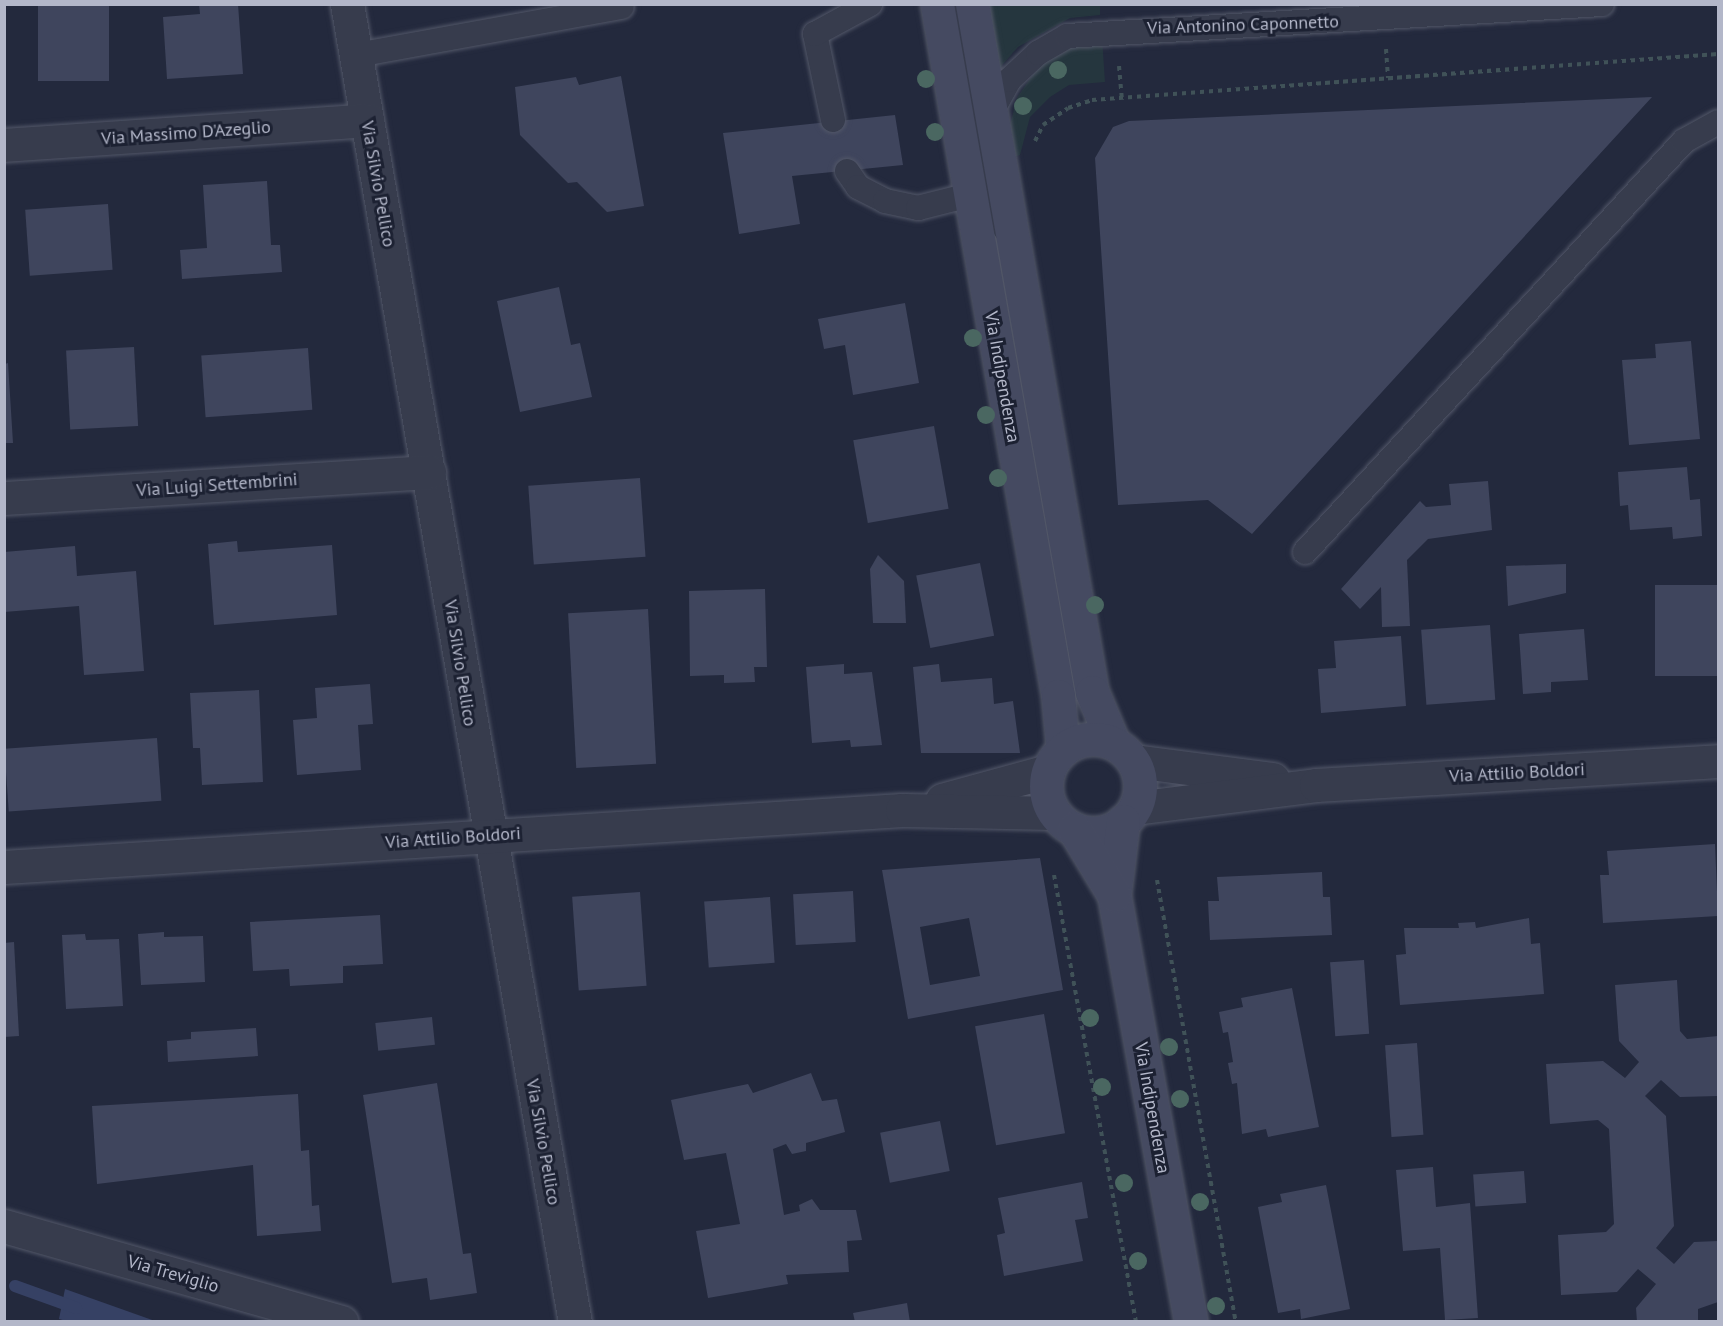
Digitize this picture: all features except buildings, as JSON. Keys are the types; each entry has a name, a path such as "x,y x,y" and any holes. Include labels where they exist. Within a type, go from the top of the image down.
{"street":[{"name":"Via Silvio Pellico","path":"347,4 429,472 488,836 575,1322"},
{"name":"Via Indipendenza","path":"937,4 987,188 1058,696 1056,761"},
{"name":"Via Indipendenza","path":"972,4 991,113 987,188 1013,239 1092,692 1124,752"},
{"name":"Via Massimo D'Azeglio","path":"4,145 367,120"},
{"name":"Via Luigi Settembrini","path":"4,498 429,472"},
{"path":"1086,739 1124,752 1141,790 1129,815 1099,833 1064,821 1048,799 1056,761 1086,739"},
{"name":"Via Attilio Boldori","path":"1124,752 1316,785"},
{"name":"Via Attilio Boldori","path":"902,810 1056,761"},
{"name":"Via Attilio Boldori","path":"1129,815 1316,785 1719,761"},
{"name":"Via Attilio Boldori","path":"4,867 902,810 1064,821"},
{"name":"Via Indipendenza","path":"1129,815 1114,895 1191,1322"},
{"name":"Via Indipendenza","path":"1064,821 1114,895"},
{"name":"Via Treviglio","path":"4,1226 342,1322"}],"lane":[{"path":"833,120 815,34 870,4"},
{"path":"847,171 858,187 885,201 918,208 987,188 954,4"},
{"name":"Via Antonino Caponnetto","path":"991,113 1009,80 1038,53 1067,36 1602,4"},
{"path":"357,55 622,7"},
{"path":"1305,552 1684,141 1719,122"}],"path":[{"path":"1032,148 1043,125 1068,108 1092,100 1719,54"},
{"path":"1155,867 1236,1322"},
{"path":"1051,870 1061,901 1136,1322"}],"shaded area":[{"path":"984,5 1100,5 1100,15 1070,18 1018,47 996,72"},
{"path":"1102,37 1105,82 1069,85 1050,97 1030,117 1020,155 1013,157 1009,129 1017,98 1033,74 1059,49"}],"water":[{"path":"65,1289 155,1321 66,1321 59,1319"}],"waterway":[{"path":"15,1286 76,1308"}]}
